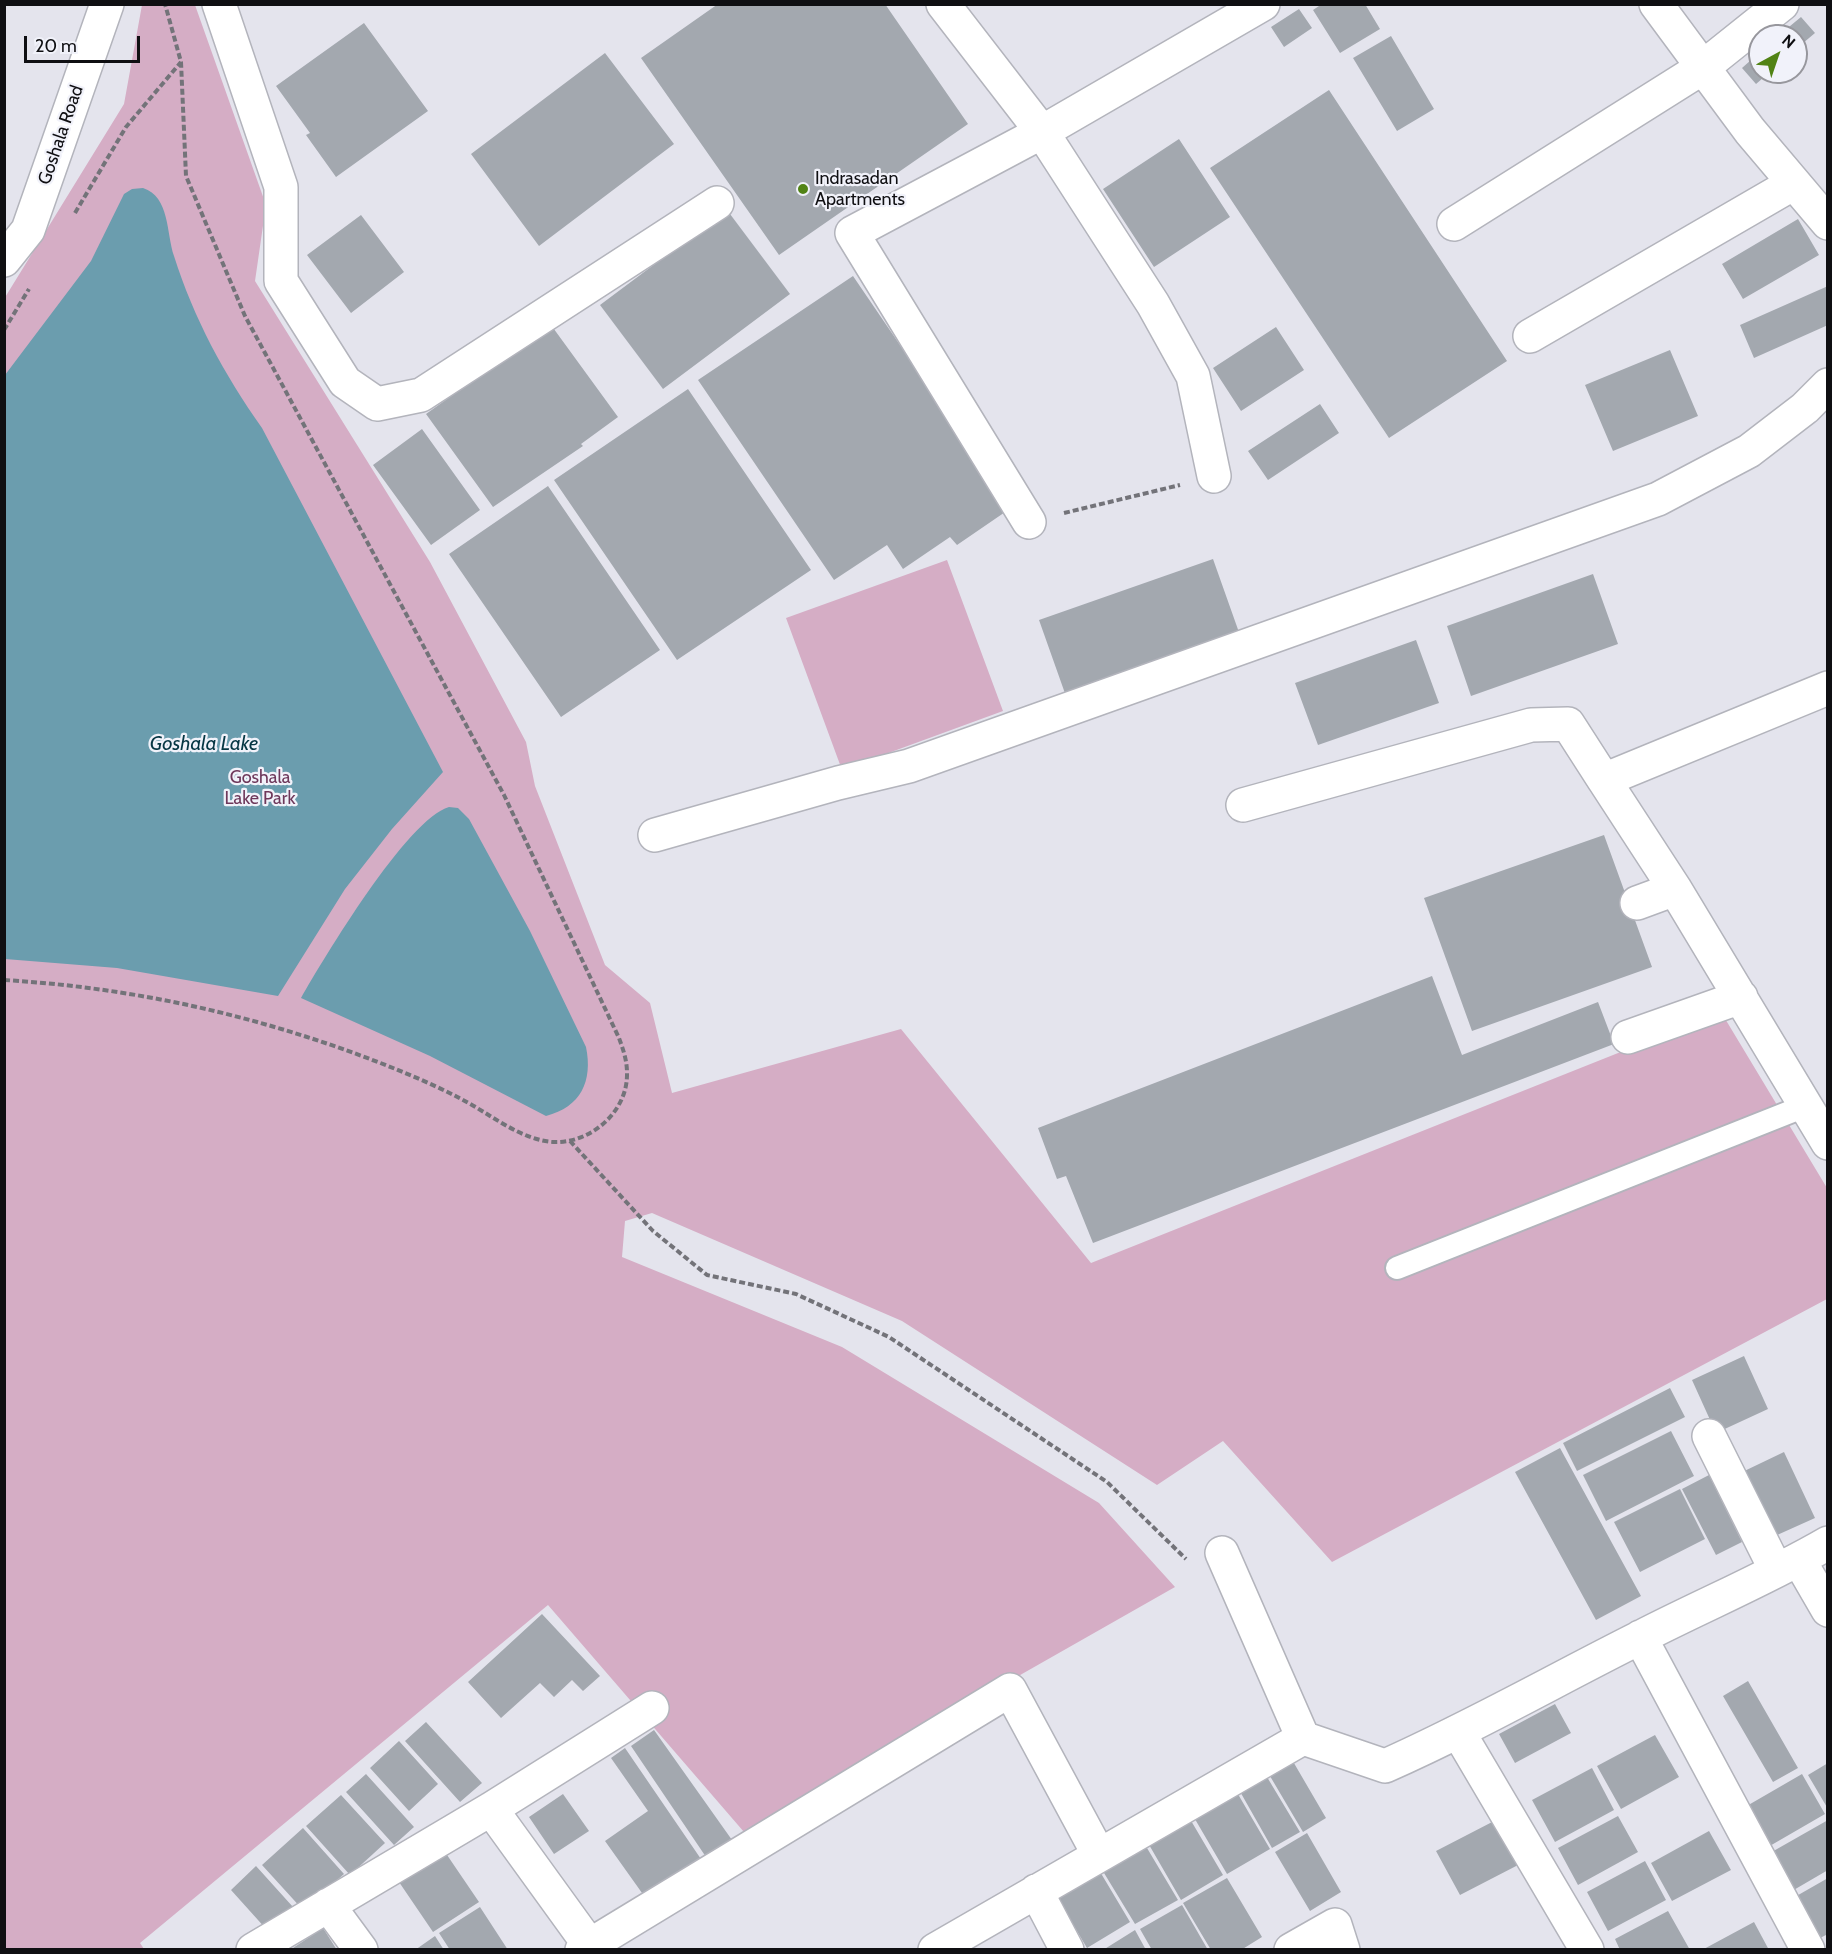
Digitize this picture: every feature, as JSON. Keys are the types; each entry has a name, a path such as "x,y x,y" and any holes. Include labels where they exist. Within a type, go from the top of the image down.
{"street":[{"name":"Goshala Road","path":"4,260 28,231 107,4"},
{"path":"219,4 281,187 281,281 345,382 377,405 421,395 717,202"},
{"path":"943,4 1042,132 1153,304 1193,376 1214,476"},
{"path":"1029,522 852,233 1042,132 1263,4"},
{"path":"1656,4 1702,68 1827,223"},
{"path":"1454,224 1702,68 1782,4"},
{"path":"1530,336 1794,183"},
{"path":"656,835 838,783 909,766 1658,499 1749,452 1805,408 1827,385"},
{"path":"1604,780 1827,688"},
{"path":"1243,805 1531,725 1568,724 1675,889 1827,1143"},
{"path":"1637,903 1675,889"},
{"path":"1628,1037 1741,997"},
{"path":"1709,1436 1788,1565 1827,1610"},
{"path":"1222,1553 1303,1738 1385,1766 1459,1733 1640,1637 1788,1565 1827,1543"},
{"path":"1640,1637 1808,1950"},
{"path":"491,1809 588,1948 1010,1690 1099,1856"},
{"path":"253,1950 491,1809 652,1708"},
{"path":"1459,1733 1587,1950"},
{"path":"935,1950 1303,1738"},
{"path":"1036,1891 1067,1950"},
{"path":"328,1905 361,1950"},
{"path":"1292,1950 1335,1925 1343,1950"}],"lane":[{"path":"1397,1268 1805,1106"}],"path":[{"path":"4,980 133,993 207,1008 280,1027 402,1072 534,1138 552,1142 570,1141 602,1126 615,1111 624,1094 627,1075 626,1056 504,795 245,316 186,176 181,62 165,4"},
{"path":"72,218 126,127 181,62"},
{"path":"4,330 35,279"},
{"path":"1029,522 1214,476"},
{"path":"570,1141 653,1231 707,1275 796,1294 890,1337 1107,1482 1201,1574 1222,1553"}],"green space":[{"name":"Goshala Lake Park","path":"142,5 195,5 266,205 255,281 430,562 526,742 535,786 605,965 650,1003 672,1093 901,1029 1091,1263 1721,1012 1827,1188 1827,1299 1332,1562 1223,1441 1157,1485 902,1321 652,1213 625,1221 622,1257 842,1347 1099,1503 1175,1587 744,1832 548,1605 140,1943 144,1949 5,1949 4,299 124,104"},
{"path":"947,560 1003,711 842,770 786,618"}],"water":[{"name":"Goshala Lake","path":"143,188 152,193 163,207 171,247 182,279 211,345 262,428 443,772 392,829 345,889 278,996 117,968 5,959 5,375 91,261 124,194 132,189"},
{"path":"449,807 458,808 469,819 530,931 586,1047 588,1071 582,1091 568,1106 558,1112 546,1116 430,1056 301,998 347,923 390,862 411,836 432,817"}],"building":[{"name":"Indrasadan Apartments","path":"718,4 885,4 968,124 779,255 641,58"},
{"path":"1322,4 1365,4 1380,29 1340,53 1313,10"},
{"path":"1299,9 1312,28 1284,47 1271,27"},
{"path":"1801,17 1807,24 1793,24"},
{"path":"364,23 428,111 336,177 306,135 310,133 276,86"},
{"path":"1808,25 1815,33 1808,39"},
{"path":"1391,36 1434,109 1397,131 1353,58"},
{"path":"605,53 674,144 539,246 471,154"},
{"path":"1748,63 1748,75 1742,68"},
{"path":"1329,90 1507,361 1389,438 1210,168"},
{"path":"1179,139 1230,217 1154,267 1103,189"},
{"path":"727,210 790,294 663,389 600,305"},
{"path":"361,215 404,272 351,313 307,255"},
{"path":"1798,219 1819,255 1743,299 1722,264"},
{"path":"853,276 1011,508 957,545 950,537 903,569 887,545 834,580 698,380"},
{"path":"1828,286 1828,325 1754,358 1740,325"},
{"path":"551,325 618,417 581,444 583,446 493,507 426,414"},
{"path":"1276,327 1304,370 1241,411 1213,368"},
{"path":"1670,350 1698,416 1613,451 1585,385"},
{"path":"688,389 811,570 677,660 554,480"},
{"path":"1320,404 1339,433 1268,480 1248,451"},
{"path":"422,429 480,510 431,545 373,465"},
{"path":"548,486 660,650 561,717 449,554"},
{"path":"1213,559 1241,638 1067,699 1039,620"},
{"path":"1593,574 1618,644 1471,696 1447,626"},
{"path":"1416,640 1439,703 1318,745 1295,683"},
{"path":"1604,835 1652,967 1472,1031 1424,898"},
{"path":"1432,976 1462,1055 1598,1002 1614,1044 1093,1243 1066,1176 1057,1179 1038,1128"},
{"path":"1744,1356 1768,1409 1716,1433 1692,1380"},
{"path":"1670,1388 1685,1417 1577,1471 1563,1443"},
{"path":"1671,1431 1694,1476 1606,1521 1583,1475"},
{"path":"1560,1448 1641,1596 1596,1620 1515,1472"},
{"path":"1784,1452 1815,1518 1766,1540 1736,1475"},
{"path":"1709,1475 1742,1542 1716,1555 1682,1489"},
{"path":"1680,1489 1705,1539 1640,1572 1614,1522"},
{"path":"542,1614 600,1676 583,1691 572,1680 554,1697 540,1683 501,1718 468,1682"},
{"path":"1748,1681 1798,1768 1773,1782 1723,1696"},
{"path":"1555,1704 1571,1733 1515,1763 1499,1734"},
{"path":"426,1722 482,1783 460,1802 405,1741"},
{"path":"654,1730 732,1840 706,1857 631,1746"},
{"path":"1655,1735 1679,1777 1621,1809 1597,1766"},
{"path":"399,1741 438,1784 409,1811 370,1768"},
{"path":"625,1748 703,1862 647,1900 605,1841 648,1811 611,1758"},
{"path":"1291,1758 1326,1818 1303,1832 1267,1771"},
{"path":"1828,1763 1828,1809 1808,1775"},
{"path":"1592,1768 1614,1810 1555,1842 1532,1800"},
{"path":"1264,1772 1300,1832 1272,1848 1238,1788"},
{"path":"366,1774 414,1827 394,1845 346,1792"},
{"path":"1802,1774 1825,1814 1768,1847 1745,1807"},
{"path":"1235,1789 1270,1849 1227,1874 1192,1814"},
{"path":"563,1794 589,1831 554,1854 529,1817"},
{"path":"341,1795 385,1843 350,1875 306,1826"},
{"path":"1618,1816 1638,1852 1578,1885 1558,1848"},
{"path":"1190,1819 1223,1875 1181,1900 1148,1843"},
{"path":"1496,1820 1520,1864 1460,1895 1436,1851"},
{"path":"1828,1820 1828,1870 1792,1891 1770,1853"},
{"path":"303,1828 344,1874 303,1910 262,1865"},
{"path":"1709,1831 1731,1870 1672,1901 1651,1863"},
{"path":"1307,1833 1341,1892 1310,1911 1275,1852"},
{"path":"1144,1843 1178,1900 1135,1924 1101,1868"},
{"path":"445,1852 479,1902 433,1932 399,1882"},
{"path":"1645,1861 1666,1900 1608,1931 1587,1892"},
{"path":"256,1866 293,1907 267,1930 231,1890"},
{"path":"1099,1870 1130,1922 1087,1948 1056,1896"},
{"path":"1227,1878 1262,1937 1241,1950 1211,1950 1183,1903"},
{"path":"1828,1878 1828,1934 1818,1939 1793,1898"},
{"path":"1182,1905 1208,1950 1152,1950 1140,1929"},
{"path":"480,1907 508,1950 450,1950 439,1933"},
{"path":"1668,1911 1690,1950 1620,1950 1615,1939"},
{"path":"1754,1922 1769,1950 1702,1950"},
{"path":"323,1928 337,1950 290,1950"},
{"path":"1135,1930 1146,1950 1103,1950"},
{"path":"435,1936 444,1950 415,1950"}],"place":[{"name":"Indrasadan Apartments","path":"803,189"}]}
